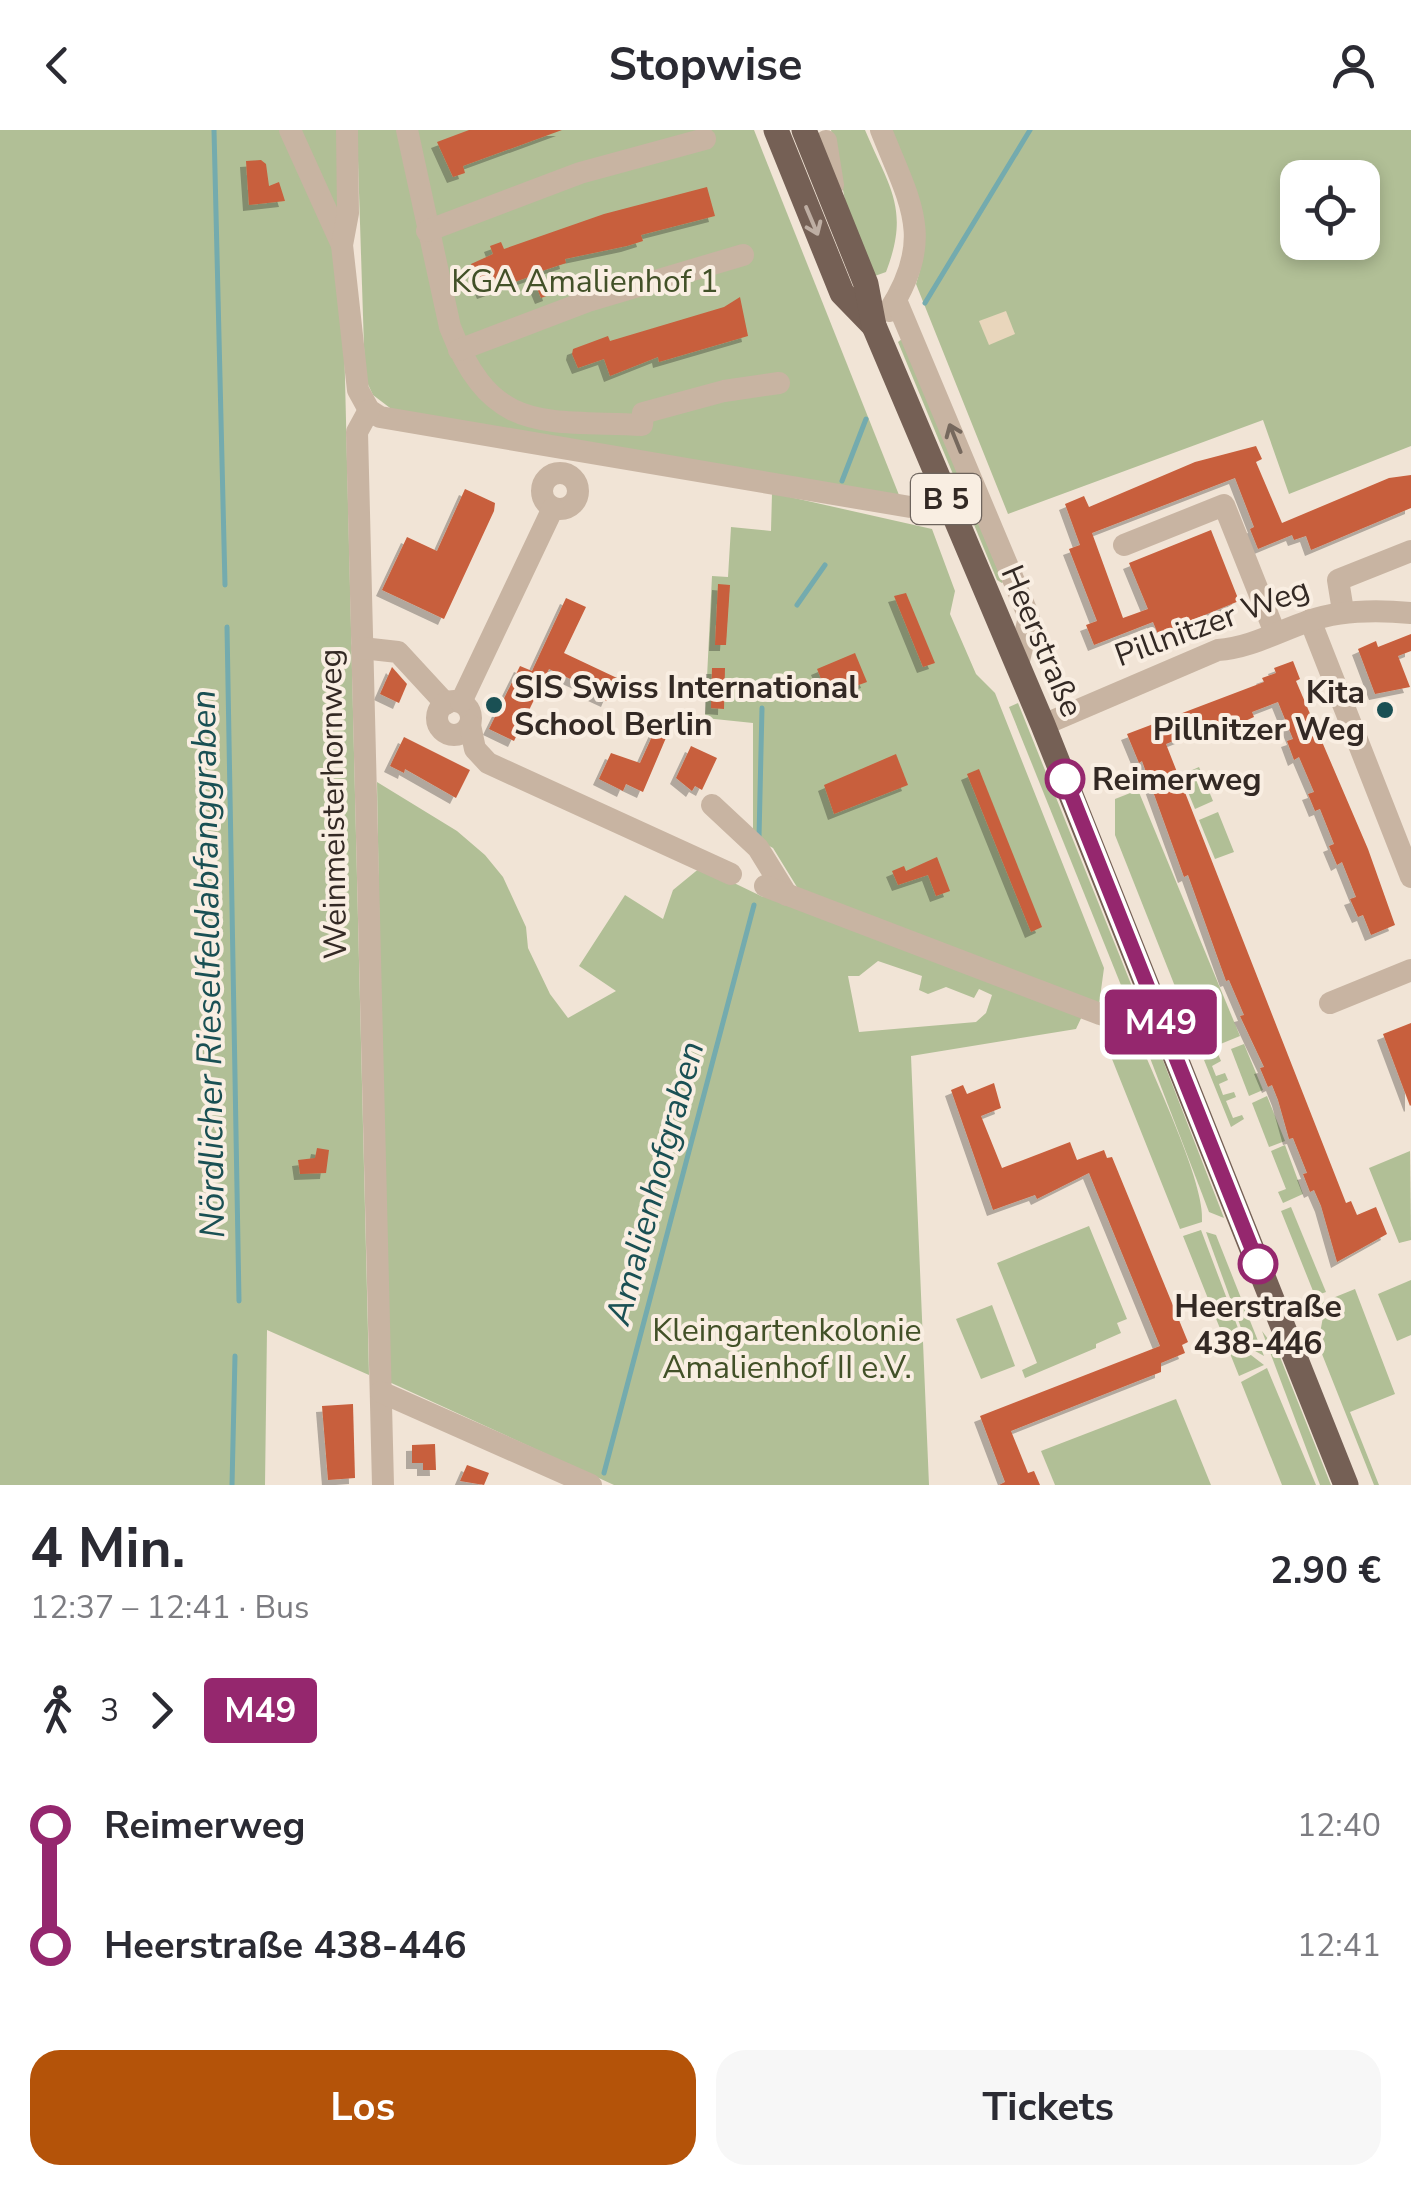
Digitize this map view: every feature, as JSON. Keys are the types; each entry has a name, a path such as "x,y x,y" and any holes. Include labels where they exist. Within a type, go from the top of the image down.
{"main road":[{"name":"Heerstraße","path":"776,130 842,293 875,329"},
{"name":"Heerstraße","path":"815,136 837,214 866,284 875,329 1043,724 1346,1485"}],"street":[{"path":"290,130 342,245"},
{"path":"347,130 348,213 342,245 358,390 370,410 380,417 928,510 948,504"},
{"path":"407,130 427,231 459,350 489,396 520,416 642,426"},
{"path":"875,329 896,300 915,254 917,225 881,130"},
{"path":"427,231 580,173 705,138"},
{"path":"459,350 588,300 743,255"},
{"path":"896,300 1029,618 1018,665"},
{"path":"640,460 642,413 724,391 778,382"},
{"name":"Weinmeisterhornweg","path":"370,410 357,432 384,1485"},
{"path":"453,703 553,508 543,497 542,486 549,476 566,474 576,450"},
{"path":"1124,546 1224,504 1275,633"},
{"path":"1343,611 1338,580 1411,550"},
{"name":"Pillnitzer Weg","path":"1043,724 1218,650 1310,620 1343,611 1411,614"},
{"path":"1310,620 1411,877"},
{"path":"362,648 398,652 453,703 471,714 475,749 488,764 731,874"},
{"path":"712,805 758,848 776,891 1100,1014 1134,1024 1158,1014"},
{"path":"1330,1002 1411,970"},
{"path":"381,1392 592,1485"}],"green space":[{"path":"0,130 339,130 369,1375 267,1330 265,1485 0,1485"},
{"name":"KGA Amalienhof 1","path":"357,130 754,130 899,495 394,411 373,395 365,378"},
{"path":"831,130 865,130 894,200 893,250 886,272 872,277 846,205"},
{"path":"889,130 1411,130 1411,446 1289,494 1263,420 1008,514 916,284 924,241 914,188"},
{"path":"902,339 1002,583 997,580 898,342"},
{"name":"Kleingartenkolonie Amalienhof II e.V.","path":"772,493 932,529 955,591 950,614 976,674 995,693 1104,968 1099,1005 1084,1012 1076,1029 911,1056 929,1485 614,1485 387,1381 377,782 457,831 503,877 526,927 528,948 550,994 568,1018 616,991 579,966 625,895 663,919 673,890 701,867 763,897 800,892 773,848 753,837 753,723 705,718 712,576 728,577 731,527 771,531","holes":["878,961 922,976 919,990 928,994 946,987 974,998 979,989 992,995 986,1013 976,1022 859,1032 848,976 859,976"]},
{"path":"1018,703 1135,994 1131,1010 1009,707"},
{"path":"1199,767 1213,801 1195,809 1181,775"},
{"path":"1138,790 1240,1036 1201,1052 1115,835 1115,799"},
{"path":"1218,812 1234,852 1215,859 1199,820"},
{"path":"1102,1023 1137,1035 1187,1157 1202,1222 1180,1229 1100,1029"},
{"path":"1142,1037 1157,1045 1224,1218 1209,1212"},
{"path":"1244,1044 1263,1090 1249,1096 1231,1049"},
{"path":"1218,1054 1221,1061 1212,1066 1216,1076 1225,1073 1228,1080 1219,1084 1223,1095 1234,1092 1236,1097 1226,1101 1233,1118 1242,1115 1244,1119 1231,1127 1204,1060"},
{"path":"1267,1096 1285,1141 1269,1147 1252,1103"},
{"path":"1285,1145 1303,1194 1283,1203 1278,1192 1286,1189 1271,1151"},
{"path":"1410,1151 1411,1240 1399,1243 1369,1168"},
{"path":"1291,1207 1326,1292 1315,1296 1281,1211"},
{"path":"1089,1226 1127,1319 1117,1323 1121,1333 1096,1344 1096,1348 1025,1378 1022,1370 1037,1363 997,1263"},
{"path":"1201,1230 1247,1352 1264,1365 1239,1376 1183,1236"},
{"path":"1206,1232 1216,1235 1264,1356 1248,1347"},
{"path":"1411,1280 1411,1335 1397,1341 1378,1294"},
{"path":"1355,1289 1395,1394 1350,1412 1379,1485 1374,1485 1318,1344 1323,1317 1318,1304"},
{"path":"992,1305 1015,1366 981,1379 956,1319"},
{"path":"1262,1331 1278,1352 1331,1485 1320,1485"},
{"path":"1267,1368 1316,1485 1282,1485 1241,1382"},
{"path":"1176,1399 1211,1485 1055,1485 1041,1451"}],"shaded area":[{"path":"1006,311 1015,334 989,345 979,321"}],"building":[{"path":"469,130 562,130 463,166 465,173 453,177 437,142"},
{"path":"261,160 266,164 269,186 279,182 285,201 249,205 246,161"},
{"path":"707,187 715,216 641,235 643,241 627,246 565,259 566,263 542,271 549,295 541,298 532,276 483,293 471,264 493,254 490,246 501,242 504,249 604,214"},
{"path":"740,297 748,336 659,362 658,357 610,376 604,359 578,368 572,354 573,349 608,336 610,341 724,307"},
{"path":"1256,446 1262,459 1256,462 1282,523 1389,478 1411,475 1411,508 1311,550 1306,536 1294,540 1292,535 1258,549 1235,478 1092,533 1123,618 1148,609 1129,563 1211,530 1239,601 1158,634 1153,622 1094,645 1086,625 1097,621 1069,549 1080,545 1065,504 1084,496 1089,507 1195,462"},
{"path":"465,489 495,503 494,511 444,619 382,590 407,537 437,551"},
{"path":"718,584 730,585 726,645 715,645"},
{"path":"906,593 935,663 923,667 894,596"},
{"path":"566,598 586,607 564,653 617,678 607,701 594,695 596,691 549,669 514,741 489,729 520,666 532,671"},
{"path":"1411,634 1411,651 1398,656 1410,687 1375,694 1358,649 1376,641 1378,647"},
{"path":"855,653 867,682 828,696 817,669"},
{"path":"1293,661 1300,679 1296,681 1368,849 1395,925 1371,935 1363,915 1358,917 1350,899 1356,897 1342,862 1337,865 1329,846 1334,844 1320,809 1315,811 1308,794 1314,792 1299,757 1294,760 1287,741 1293,739 1278,702 1252,712 1254,717 1243,722 1206,728 1166,744 1346,1203 1351,1201 1357,1215 1376,1207 1387,1234 1337,1262 1321,1206 1314,1190 1310,1192 1303,1174 1307,1173 1293,1138 1289,1139 1278,1100 1260,1068 1264,1067 1240,1016 1244,1015 1229,980 1226,981 1188,875 1184,877 1142,761 1139,763 1127,734 1264,682 1262,678 1276,673 1274,668"},
{"path":"392,667 407,684 399,703 380,694"},
{"path":"712,668 725,668 724,709 711,708"},
{"path":"659,721 671,726 643,792 626,784 623,791 599,779 611,753 640,763"},
{"path":"404,737 470,770 456,798 405,769 404,773 390,766"},
{"path":"691,746 717,758 702,790 695,786 692,791 676,778"},
{"path":"896,754 908,785 834,814 824,785"},
{"path":"979,769 1042,927 1031,932 967,774"},
{"path":"937,857 950,891 936,896 928,875 898,885 892,871 904,866 906,871"},
{"path":"1411,1023 1411,1105 1410,1106 1383,1034"},
{"path":"994,1083 1001,1108 981,1116 1002,1168 1070,1142 1077,1160 1104,1150 1107,1158 1112,1157 1188,1342 1182,1345 1185,1353 1161,1363 1161,1372 1011,1431 1028,1473 1034,1471 1040,1485 999,1485 1005,1482 980,1416 1160,1346 1089,1173 1037,1199 1035,1195 993,1210 951,1090 963,1085 967,1094"},
{"path":"317,1148 329,1150 326,1173 300,1174 298,1160 315,1158"},
{"path":"353,1404 355,1478 328,1480 322,1406"},
{"path":"435,1444 436,1470 423,1470 423,1463 412,1463 412,1445"},
{"path":"467,1465 489,1473 484,1485 460,1481"}],"waterway":[{"name":"Nördlicher Rieselfeldabfanggraben","path":"214,130 225,585"},
{"name":"Amalienhofgraben","path":"925,303 1030,130"},
{"name":"Amalienhofgraben","path":"842,481 866,419"},
{"name":"Amalienhofgraben","path":"797,605 825,565"},
{"name":"Nördlicher Rieselfeldabfanggraben","path":"227,627 239,1301"},
{"name":"Amalienhofgraben","path":"759,837 762,708"},
{"name":"Amalienhofgraben","path":"604,1473 754,905"},
{"name":"Nördlicher Rieselfeldabfanggraben","path":"232,1485 235,1356"}],"bus line":[{"name":"M49","path":"1065,779 1258,1264"}],"place":[{"name":"SIS Swiss International School Berlin","path":"494,705"},
{"name":"Kita Pillnitzer Weg","path":"1385,710"},
{"name":"Reimerweg","path":"1065,779"},
{"name":"Heerstraße 438-446","path":"1258,1264"}]}
